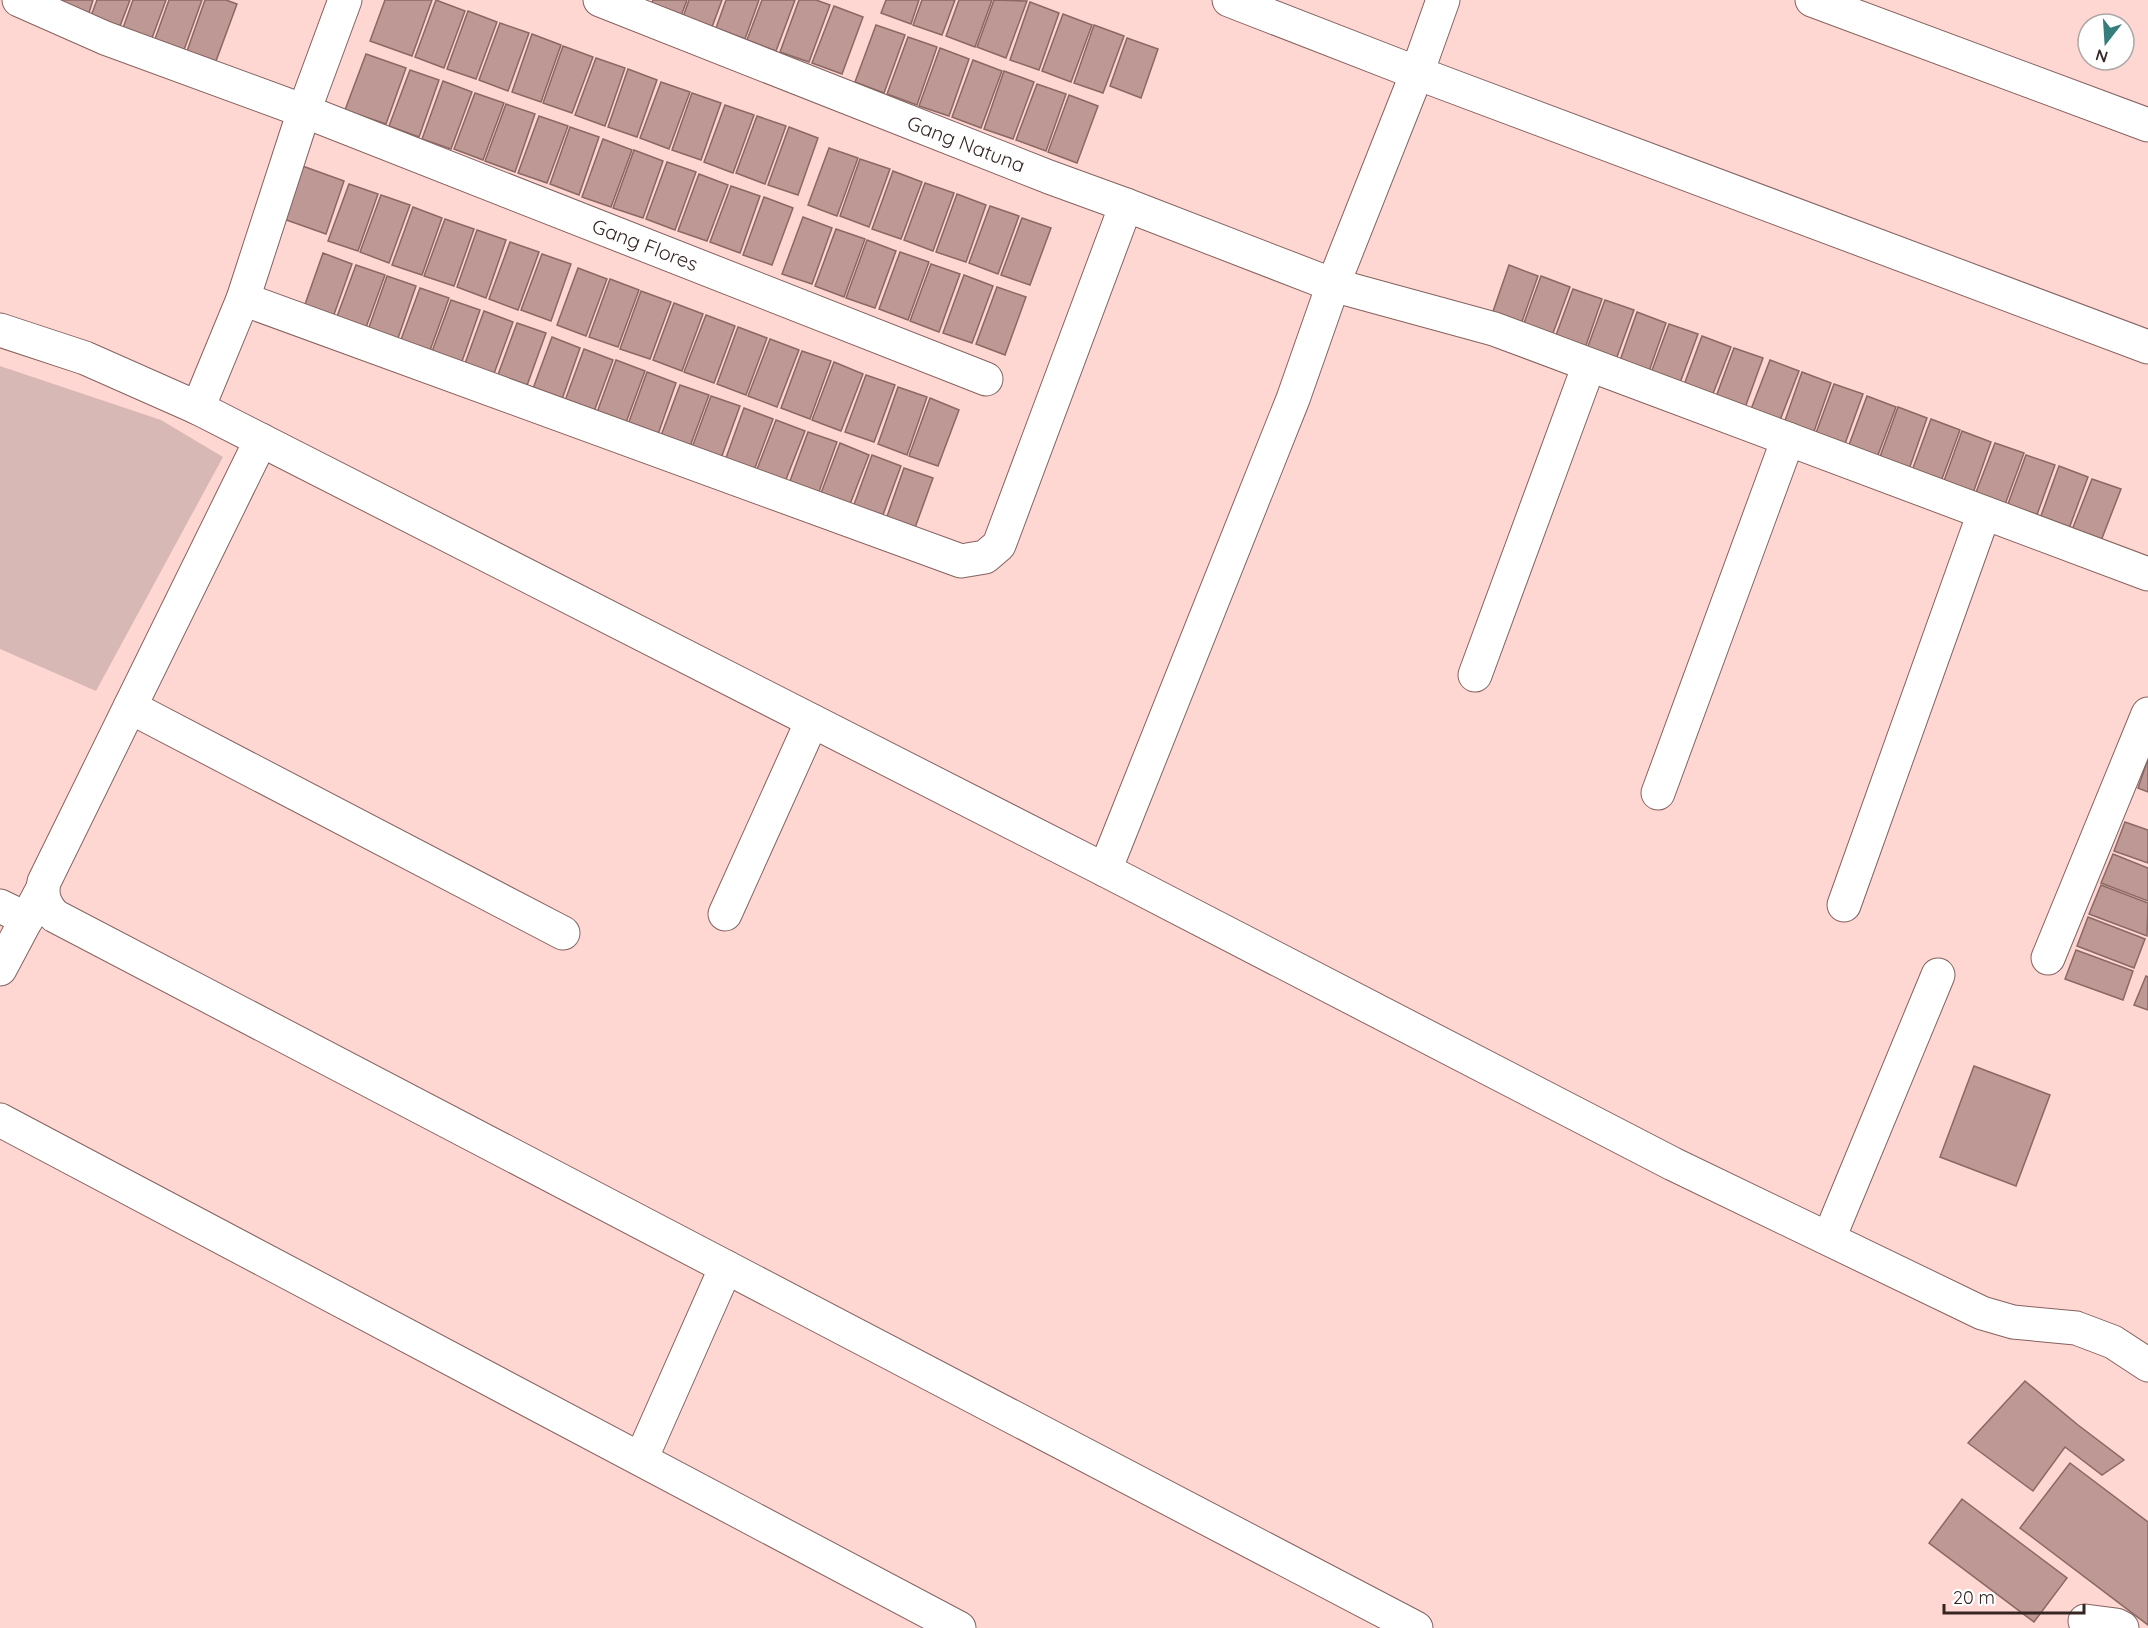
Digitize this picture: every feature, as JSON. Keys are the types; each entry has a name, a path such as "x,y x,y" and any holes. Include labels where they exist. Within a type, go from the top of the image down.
{"street":[{"name":"Gang Flores","path":"19,0 105,38 304,111 986,379"},
{"path":"198,408 243,299 304,111 345,0"},
{"name":"Gang Natuna","path":"600,0 1038,173 1333,285 1494,329 2148,574"},
{"path":"1229,0 1417,73 2148,347"},
{"path":"1105,870 1293,399 1333,285 1417,73 1443,0"},
{"path":"1812,0 2148,125"},
{"path":"243,299 961,561 985,557 999,545 1126,205"},
{"path":"0,330 85,358 198,408 1105,870 1673,1164 1982,1313 2013,1322 2076,1328 2113,1342 2148,1365"},
{"path":"1475,675 1589,365"},
{"path":"1658,793 1788,439"},
{"path":"261,440 44,882 42,890 45,904 55,916 1416,1628"},
{"path":"1844,905 1984,513"},
{"path":"130,707 563,933"},
{"path":"2048,958 2148,714"},
{"path":"725,914 812,721"},
{"path":"0,969 13,913 42,890"},
{"path":"1828,1238 1938,975"},
{"path":"0,1120 958,1628"},
{"path":"641,1459 726,1266"},
{"path":"2085,1621 2116,1625 2122,1628"}],"shaded area":[{"path":"0,366 161,420 223,457 96,691 0,649"}],"building":[{"path":"61,0 93,0 88,16 59,5"},
{"path":"97,0 130,0 120,26 91,16"},
{"path":"133,0 166,0 152,38 123,28"},
{"path":"169,0 202,0 184,50 155,39"},
{"path":"205,0 226,0 237,4 216,61 187,51"},
{"path":"385,0 432,0 412,56 370,41"},
{"path":"436,0 465,11 444,68 415,57"},
{"path":"653,0 687,0 681,16 651,5"},
{"path":"689,0 722,0 712,27 683,17"},
{"path":"726,0 759,0 745,39 716,28"},
{"path":"762,0 795,0 776,51 747,40"},
{"path":"799,0 816,0 830,5 809,62 780,52"},
{"path":"886,0 919,0 911,24 881,13"},
{"path":"922,0 955,0 942,35 913,25"},
{"path":"959,0 992,0 975,47 946,36"},
{"path":"994,0 1027,1 1006,58 977,47"},
{"path":"1030,2 1059,13 1039,70 1010,60"},
{"path":"834,6 863,17 842,74 812,63"},
{"path":"468,11 497,22 476,79 447,69"},
{"path":"1063,14 1092,25 1071,82 1042,71"},
{"path":"500,23 529,33 508,91 479,80"},
{"path":"876,25 905,35 884,93 855,82"},
{"path":"1094,25 1124,36 1103,93 1074,83"},
{"path":"532,34 561,45 541,102 512,92"},
{"path":"908,37 937,47 917,105 887,94"},
{"path":"1127,38 1158,49 1141,98 1110,86"},
{"path":"563,46 593,57 572,113 543,103"},
{"path":"940,48 969,59 949,116 919,106"},
{"path":"366,54 406,68 386,124 345,110"},
{"path":"596,58 625,68 605,126 575,115"},
{"path":"973,60 1002,71 981,128 952,117"},
{"path":"628,69 657,80 637,137 608,127"},
{"path":"410,70 439,80 419,137 389,126"},
{"path":"1004,71 1034,82 1013,139 984,129"},
{"path":"443,81 472,92 451,149 422,139"},
{"path":"661,82 690,92 669,149 640,138"},
{"path":"1037,84 1066,94 1046,151 1016,140"},
{"path":"475,93 504,103 483,160 454,149"},
{"path":"692,93 721,103 701,160 672,150"},
{"path":"1069,95 1098,106 1077,163 1048,152"},
{"path":"506,104 535,114 515,172 485,161"},
{"path":"725,105 754,115 733,173 704,162"},
{"path":"539,116 568,126 547,183 518,173"},
{"path":"757,116 786,126 765,184 736,173"},
{"path":"570,127 599,137 579,195 550,184"},
{"path":"789,127 818,138 798,195 768,185"},
{"path":"603,139 632,150 611,207 582,197"},
{"path":"829,148 858,158 837,216 808,205"},
{"path":"634,150 663,161 643,218 613,208"},
{"path":"860,159 890,169 869,227 840,216"},
{"path":"667,162 696,172 675,230 646,219"},
{"path":"297,164 344,181 326,234 278,217"},
{"path":"893,171 922,182 901,239 872,229"},
{"path":"699,174 728,185 707,241 678,231"},
{"path":"925,183 954,193 933,251 904,240"},
{"path":"349,184 378,194 358,251 328,241"},
{"path":"731,186 760,196 740,253 710,242"},
{"path":"957,194 986,205 966,262 936,252"},
{"path":"381,195 410,205 389,263 360,252"},
{"path":"764,197 793,208 772,265 743,255"},
{"path":"990,206 1019,216 998,274 969,263"},
{"path":"413,207 442,218 422,275 392,265"},
{"path":"803,217 832,228 812,284 782,274"},
{"path":"1022,218 1051,228 1030,285 1001,275"},
{"path":"445,219 474,229 454,286 424,276"},
{"path":"836,229 865,239 844,297 815,286"},
{"path":"477,230 506,240 486,298 457,287"},
{"path":"867,240 896,251 875,308 846,298"},
{"path":"510,242 539,252 518,310 489,299"},
{"path":"900,252 929,262 908,320 879,309"},
{"path":"323,253 352,264 332,320 303,310"},
{"path":"542,254 571,264 551,321 521,310"},
{"path":"931,264 960,274 939,332 910,321"},
{"path":"356,265 385,275 364,333 335,322"},
{"path":"1509,265 1538,276 1518,333 1489,323"},
{"path":"578,268 607,279 586,336 557,325"},
{"path":"964,275 993,286 972,343 943,333"},
{"path":"387,276 416,286 396,344 367,333"},
{"path":"1541,276 1570,287 1549,344 1520,334"},
{"path":"610,279 639,290 618,347 589,337"},
{"path":"997,287 1026,297 1005,355 976,344"},
{"path":"420,288 449,298 428,356 399,345"},
{"path":"1573,289 1602,299 1582,357 1552,346"},
{"path":"641,291 671,302 650,359 620,349"},
{"path":"451,300 480,310 460,367 430,357"},
{"path":"1605,300 1634,310 1613,368 1584,357"},
{"path":"674,303 703,314 682,371 653,360"},
{"path":"484,311 513,322 492,379 463,369"},
{"path":"1637,312 1666,323 1646,380 1617,369"},
{"path":"706,315 735,326 714,383 684,372"},
{"path":"517,323 546,333 525,391 496,380"},
{"path":"1669,324 1698,334 1677,391 1648,381"},
{"path":"738,327 767,338 746,395 717,384"},
{"path":"1702,336 1731,347 1709,404 1681,393"},
{"path":"552,337 580,348 560,405 531,394"},
{"path":"770,339 799,350 777,407 748,396"},
{"path":"1734,348 1763,358 1742,416 1713,405"},
{"path":"584,349 613,360 592,417 563,406"},
{"path":"802,351 831,361 810,419 781,408"},
{"path":"616,360 645,371 624,428 595,418"},
{"path":"1770,360 1799,371 1777,428 1748,417"},
{"path":"834,362 863,374 841,431 812,420"},
{"path":"647,372 676,383 656,440 626,430"},
{"path":"1802,372 1831,383 1811,440 1782,429"},
{"path":"866,375 895,385 874,442 845,432"},
{"path":"1834,384 1863,394 1842,452 1813,441"},
{"path":"680,385 709,395 688,452 659,441"},
{"path":"898,387 927,397 907,455 878,444"},
{"path":"711,396 740,406 719,464 690,453"},
{"path":"1867,396 1896,407 1875,463 1846,453"},
{"path":"930,398 959,410 938,466 909,456"},
{"path":"1898,407 1927,418 1907,475 1877,465"},
{"path":"744,408 773,419 752,476 723,466"},
{"path":"1931,419 1960,430 1939,487 1910,476"},
{"path":"776,420 805,431 783,487 754,477"},
{"path":"1962,431 1991,442 1971,499 1941,489"},
{"path":"808,432 837,442 816,500 787,489"},
{"path":"840,443 869,455 847,512 818,501"},
{"path":"1995,443 2024,453 2003,510 1973,500"},
{"path":"872,455 901,466 880,523 851,513"},
{"path":"2026,455 2055,465 2034,523 2005,512"},
{"path":"2059,466 2088,477 2067,534 2038,524"},
{"path":"904,468 933,478 912,536 884,525"},
{"path":"2092,479 2121,489 2099,546 2070,535"},
{"path":"2148,759 2148,792 2138,788"},
{"path":"2125,822 2148,830 2148,863 2114,851"},
{"path":"2113,854 2148,868 2148,901 2101,883"},
{"path":"2101,885 2148,903 2147,936 2089,914"},
{"path":"2088,917 2145,939 2134,968 2077,946"},
{"path":"2076,950 2133,971 2123,1000 2065,979"},
{"path":"2146,976 2148,977 2148,1010 2134,1005"},
{"path":"1974,1066 2050,1095 2016,1186 1940,1157"},
{"path":"2025,1381 2124,1460 2102,1475 2065,1447 2033,1491 1968,1443"},
{"path":"2070,1463 2148,1522 2148,1625 2020,1528"},
{"path":"1962,1499 2067,1578 2034,1622 1929,1543"}]}
